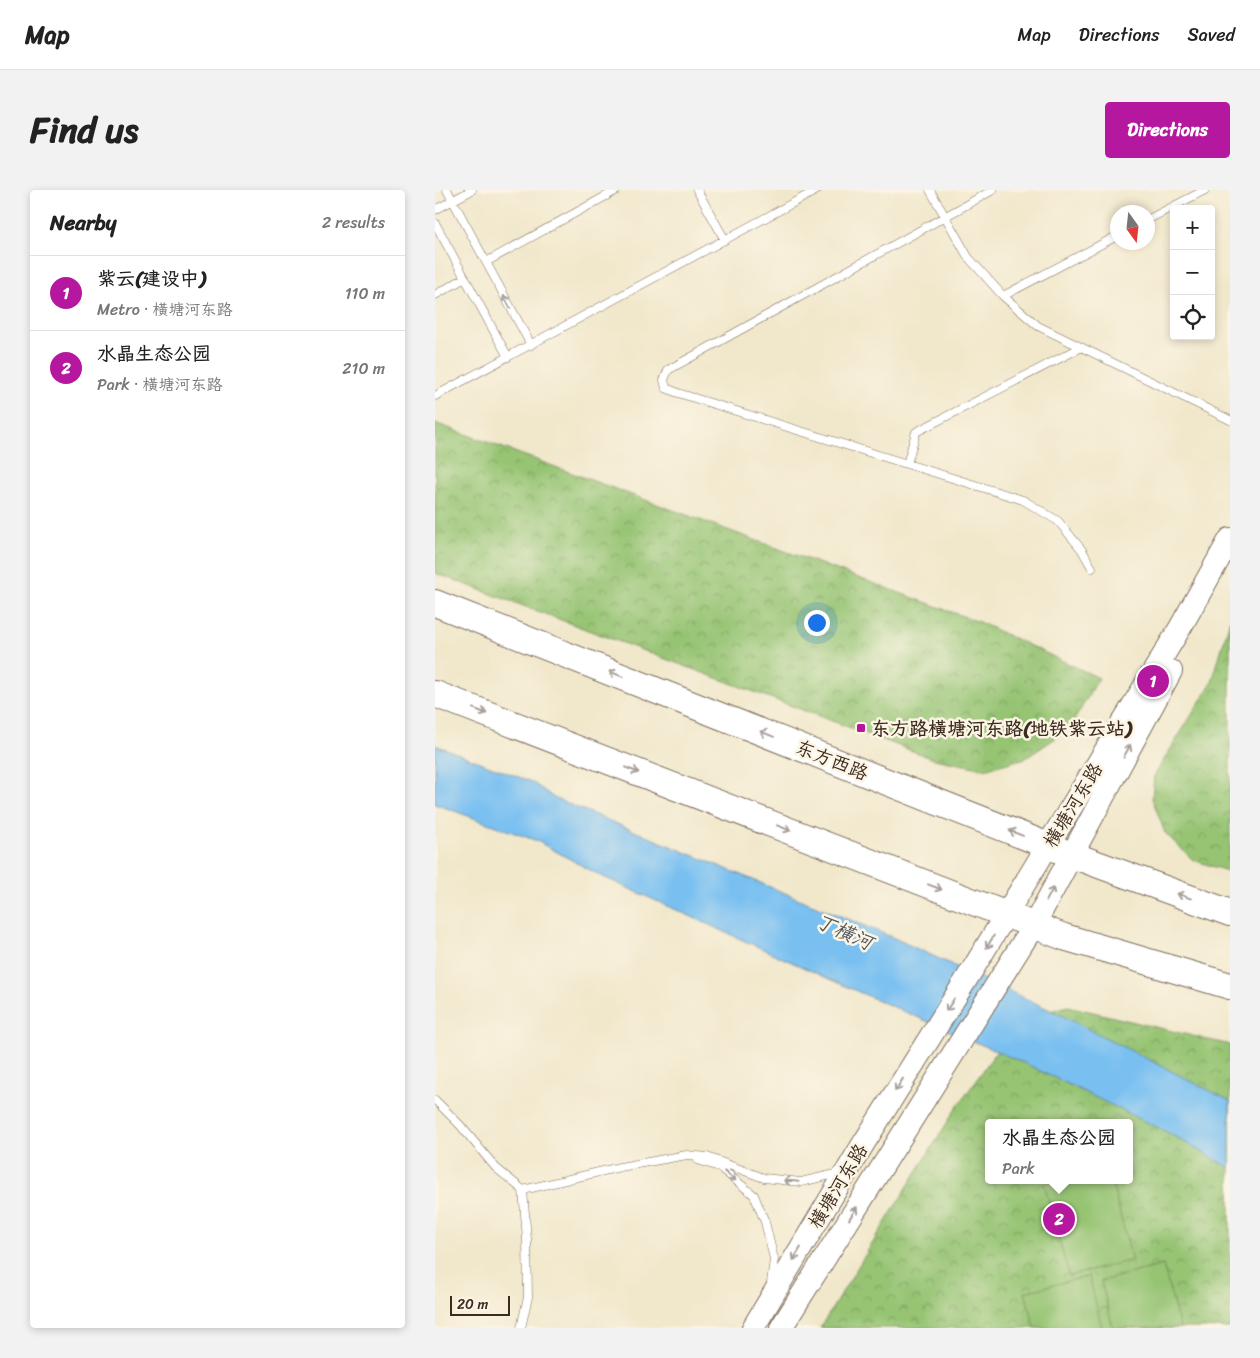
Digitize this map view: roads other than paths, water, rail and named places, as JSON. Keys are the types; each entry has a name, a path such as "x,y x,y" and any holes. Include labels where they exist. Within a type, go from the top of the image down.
{"main road":[{"name":"横塘河东路","path":"781,1328 1034,925 1060,850 1230,539"},
{"name":"横塘河东路","path":"753,1328 862,1146 1007,914 1060,850 1230,566"},
{"name":"东方西路","path":"435,603 1060,850 1230,913"},
{"path":"435,694 1064,937 1230,986"}],"lane":[{"path":"447,190 531,345"},
{"path":"435,210 472,190"},
{"path":"486,262 617,190"},
{"path":"697,190 725,240"},
{"path":"435,396 817,190"},
{"path":"930,190 968,257 1003,296 1038,326 1230,420"},
{"path":"993,190 668,370 664,380 667,388 678,393 1023,500 1059,522 1082,550 1092,568"},
{"path":"1155,216 1205,190"},
{"path":"435,223 508,357"},
{"path":"1003,296 1110,240"},
{"path":"435,295 465,278"},
{"path":"907,464 916,432 1080,348"},
{"path":"435,1100 460,1125 496,1168 523,1190 527,1240 528,1297 521,1328"},
{"path":"523,1190 620,1167 687,1156 707,1157 763,1178 801,1182 835,1174 862,1146"},
{"path":"687,1156 719,1167 754,1195 765,1222 774,1259 768,1302"}],"water":[{"name":"丁横河","path":"435,745 532,782 554,798 894,938 1061,1015 1230,1101 1230,1168 1165,1131 1024,1063 838,983 599,875 537,841 435,804"}],"place":[{"name":"紫云(建设中)","path":"1153,681"},
{"name":"东方路横塘河东路(地铁紫云站)","path":"861,728"},
{"name":"水晶生态公园","path":"1059,1219"}]}
